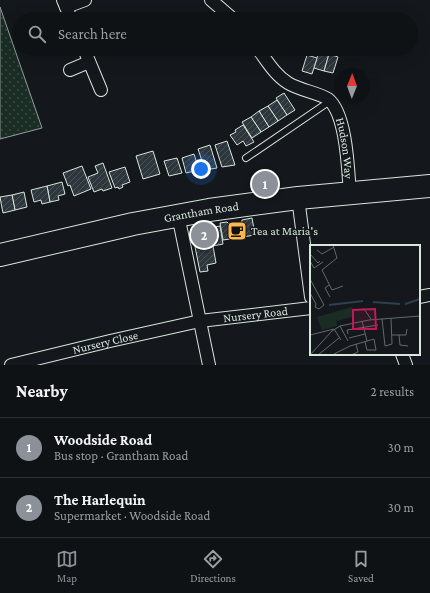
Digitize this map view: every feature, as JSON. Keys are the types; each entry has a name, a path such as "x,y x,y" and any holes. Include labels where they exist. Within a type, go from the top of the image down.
{"highway":[{"name":"Grantham Road","path":"0,255 178,215 298,198 430,186"}],"street":[{"path":"64,3 86,0"},
{"path":"211,0 225,12"},
{"path":"87,56 101,90"},
{"name":"Hudson Way","path":"263,56 272,69 289,83 328,99 340,115 344,132 350,194"},
{"path":"70,70 89,62"},
{"path":"298,198 310,289"},
{"path":"178,215 209,365"},
{"path":"420,296 430,295"},
{"name":"Nursery Road","path":"200,321 310,308"},
{"name":"Nursery Close","path":"11,365 200,321"},
{"path":"402,355 406,365"}],"lane":[{"path":"246,158 330,101"}],"green space":[{"path":"0,7 12,42 12,56 17,56 42,128 0,139"}],"building":[{"path":"307,56 317,58 312,74 302,71"},
{"path":"318,56 328,56 324,71 314,68"},
{"path":"328,56 338,57 333,73 324,71"},
{"path":"284,93 295,110 287,115 276,98"},
{"path":"277,100 287,115 278,121 268,106"},
{"path":"268,106 278,121 269,127 259,111"},
{"path":"259,111 269,127 261,132 251,117"},
{"path":"251,117 261,132 252,138 242,122"},
{"path":"243,125 254,142 246,146 243,141 237,145 230,135 236,132 235,130"},
{"path":"227,141 235,165 222,167 215,145"},
{"path":"210,145 217,168 205,170 198,149"},
{"path":"153,151 160,174 143,179 136,156"},
{"path":"194,154 199,170 186,173 182,158"},
{"path":"177,158 182,173 169,176 164,161"},
{"path":"103,163 112,188 94,192 88,177 98,173 95,166"},
{"path":"82,166 91,189 74,196 63,173"},
{"path":"125,167 130,182 122,185 123,187 119,189 118,187 115,188 109,172"},
{"path":"62,182 65,194 58,196 59,200 50,202 47,186"},
{"path":"47,186 50,202 42,204 41,200 34,202 31,190"},
{"path":"24,192 27,207 15,210 12,195"},
{"path":"12,195 15,210 3,213 0,197"},
{"name":"Tea at Maria's","path":"252,218 255,235 223,240 220,223 227,222 232,227 241,226 242,220"},
{"path":"220,226 223,244 213,246 216,263 207,265 208,271 200,272 192,231"}],"place":[{"name":"Woodside Road","path":"265,184"},
{"name":"Tea at Maria's","path":"237,231"},
{"name":"The Harlequin","path":"204,235"}]}
